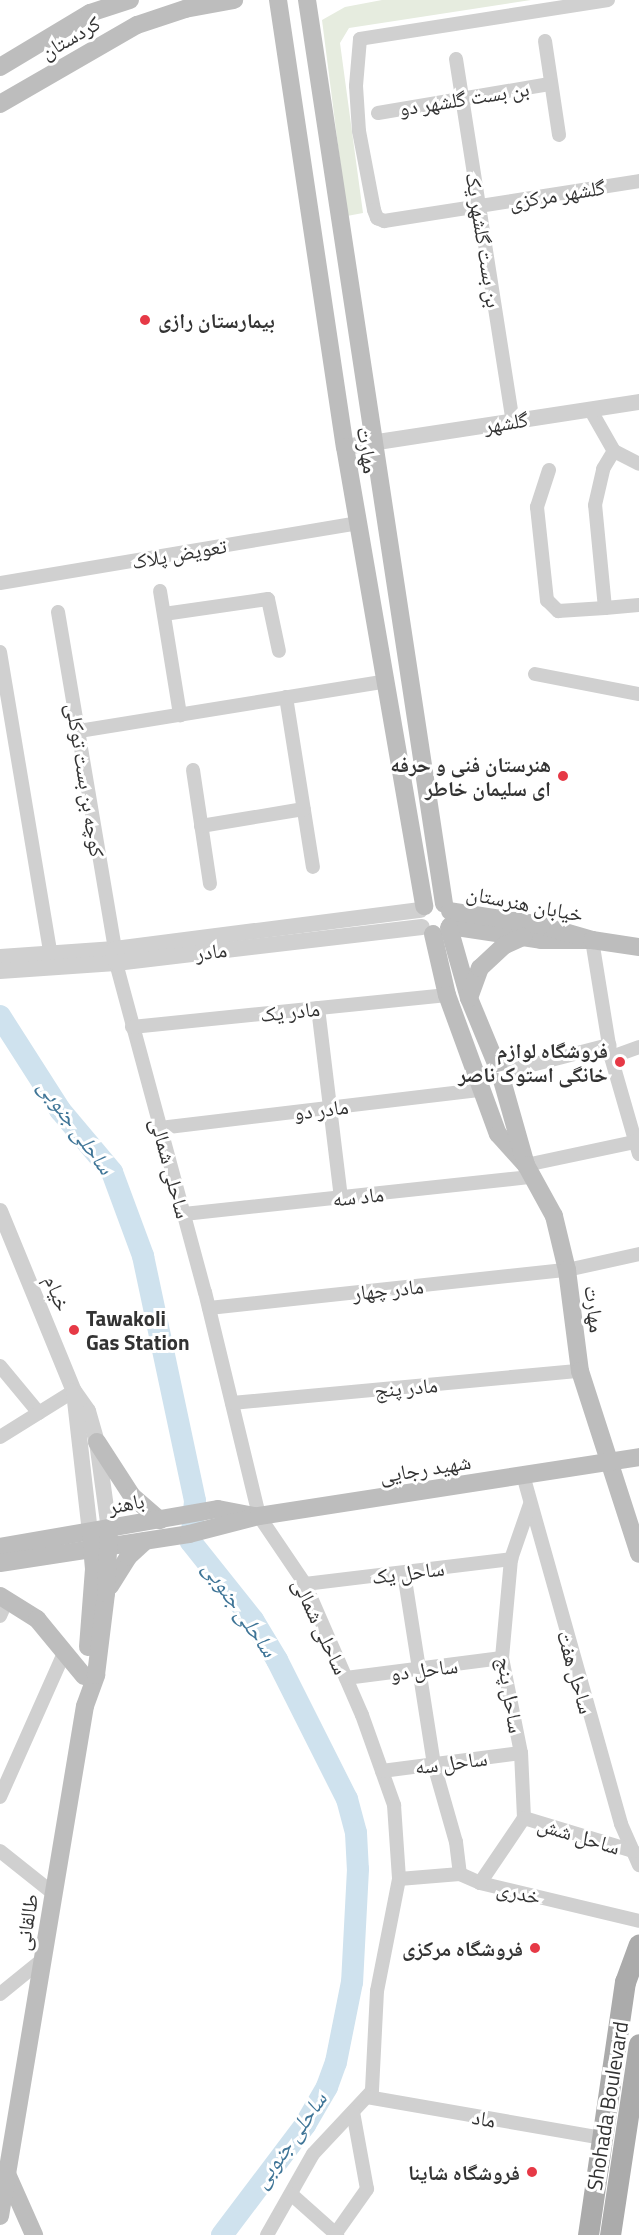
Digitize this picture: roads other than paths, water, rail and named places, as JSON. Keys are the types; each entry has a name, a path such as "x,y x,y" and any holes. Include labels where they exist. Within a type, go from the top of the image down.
{"main road":[{"name":"کردستان","path":"0,67 90,6 130,0"},
{"name":"کردستان","path":"0,104 137,25 184,9 234,0"},
{"name":"مهارت","path":"278,0 383,682 437,918 500,1073 529,1171"},
{"name":"مهارت","path":"307,0 373,442 447,995 498,1134 529,1171 554,1216 567,1270 580,1371 639,1554"},
{"name":"خیابان هنرستان","path":"437,918 523,937 592,940 639,947"},
{"name":"خیابان هنرستان","path":"437,918 541,925 592,940"},
{"path":"469,998 480,968 505,945 523,937"},
{"path":"97,1442 132,1496 163,1519"},
{"name":"شهید رجایی","path":"220,1528 259,1516 639,1457"},
{"name":"باهنر","path":"0,1563 101,1539 163,1519 218,1509 259,1516"},
{"name":"باهنر","path":"0,1547 101,1539 145,1541 220,1528"},
{"name":"طالقانی","path":"0,2216 85,1706 96,1675 106,1593 101,1539"},
{"name":"طالقانی","path":"85,1706 84,1676 101,1539"},
{"path":"106,1593 122,1565 145,1541"},
{"path":"2,1604 37,1619 84,1676"},
{"name":"Shohada Boulevard","path":"588,2235 625,1982 639,1944"},
{"name":"Shohada Boulevard","path":"610,2235 639,2044"},
{"path":"7,2174 34,2235"}],"street":[{"name":"گلشهر مرکزی","path":"608,0 360,39 356,98 374,210 377,218 384,221 639,181"},
{"path":"544,41 559,135"},
{"name":"بن بست گلشهر یک","path":"456,59 513,421"},
{"name":"بن بست گلشهر دو","path":"378,113 550,84"},
{"name":"گلشهر","path":"345,447 639,402"},
{"path":"590,409 614,451 639,464"},
{"path":"605,608 596,504 603,469 614,451"},
{"path":"549,470 537,507 537,536 547,600 558,611 639,605"},
{"name":"تعویض پلاک","path":"0,583 357,523"},
{"path":"160,591 180,715"},
{"path":"164,614 268,599 279,651"},
{"name":"کوچه بن بست توکلی","path":"58,612 116,956"},
{"path":"0,652 51,956"},
{"path":"535,674 639,694"},
{"path":"78,731 383,682"},
{"path":"286,697 313,867"},
{"path":"192,770 210,884"},
{"path":"201,826 304,809"},
{"name":"مادر","path":"0,971 437,918"},
{"path":"592,940 610,1051 638,1146"},
{"name":"مادر","path":"0,957 116,956"},
{"name":"ساحلی شمالی","path":"116,956 132,1027 209,1308 259,1516 305,1584 346,1678 394,1805 399,1879 377,1991 372,2091 367,2097"},
{"name":"مادر یک","path":"132,1027 447,995"},
{"path":"318,1008 341,1197"},
{"path":"500,1073 639,1047"},
{"name":"مادر دو","path":"160,1128 481,1090"},
{"name":"ماد سه","path":"184,1214 341,1197 529,1171 638,1146"},
{"name":"خیام","path":"0,1211 74,1391 101,1539"},
{"name":"مادر چهار","path":"209,1308 567,1270 639,1254"},
{"path":"0,1366 39,1413"},
{"name":"مادر پنج","path":"232,1403 580,1371"},
{"path":"0,1437 74,1391"},
{"name":"خیام","path":"74,1391 88,1411 97,1442 101,1539"},
{"name":"ساحل هفت","path":"523,1475 621,1824 639,1865"},
{"name":"ساحل پنج","path":"524,1818 521,1753 502,1658 510,1559 530,1504"},
{"name":"ساحل یک","path":"305,1584 404,1574 510,1559"},
{"path":"404,1574 417,1671 434,1765 456,1842 460,1874"},
{"path":"0,1797 64,1653"},
{"name":"ساحل دو","path":"346,1678 417,1671 502,1658"},
{"name":"ساحل سه","path":"382,1771 521,1753"},
{"path":"480,1883 524,1818"},
{"name":"ساحل شش","path":"524,1818 633,1851"},
{"path":"0,1851 54,1894"},
{"name":"خدری","path":"399,1879 460,1874 480,1883 639,1921"},
{"path":"0,1994 43,1959"},
{"path":"267,2235 314,2154 367,2097"},
{"name":"ماد","path":"367,2097 601,2138"},
{"path":"291,2194 336,2234 367,2189 353,2112"}],"waterway":[{"name":"ساحلی جنوبی","path":"0,1016 60,1110 112,1172 143,1256 195,1501 191,1542 253,1620 277,1660 347,1799 356,1833 358,1869 352,1982 336,2062 327,2087 305,2125 222,2235"}],"place":[{"name":"بیمارستان رازی","path":"145,320"},
{"name":"هنرستان فنی و حرفه ای سلیمان خاطر","path":"563,776"},
{"name":"فروشگاه لوازم خانگى استوک ناصر","path":"620,1062"},
{"name":"Tawakoli Gas Station","path":"74,1330"},
{"name":"فروشگاه مرکزى","path":"535,1948"},
{"name":"فروشگاه شاینا","path":"532,2172"}]}
